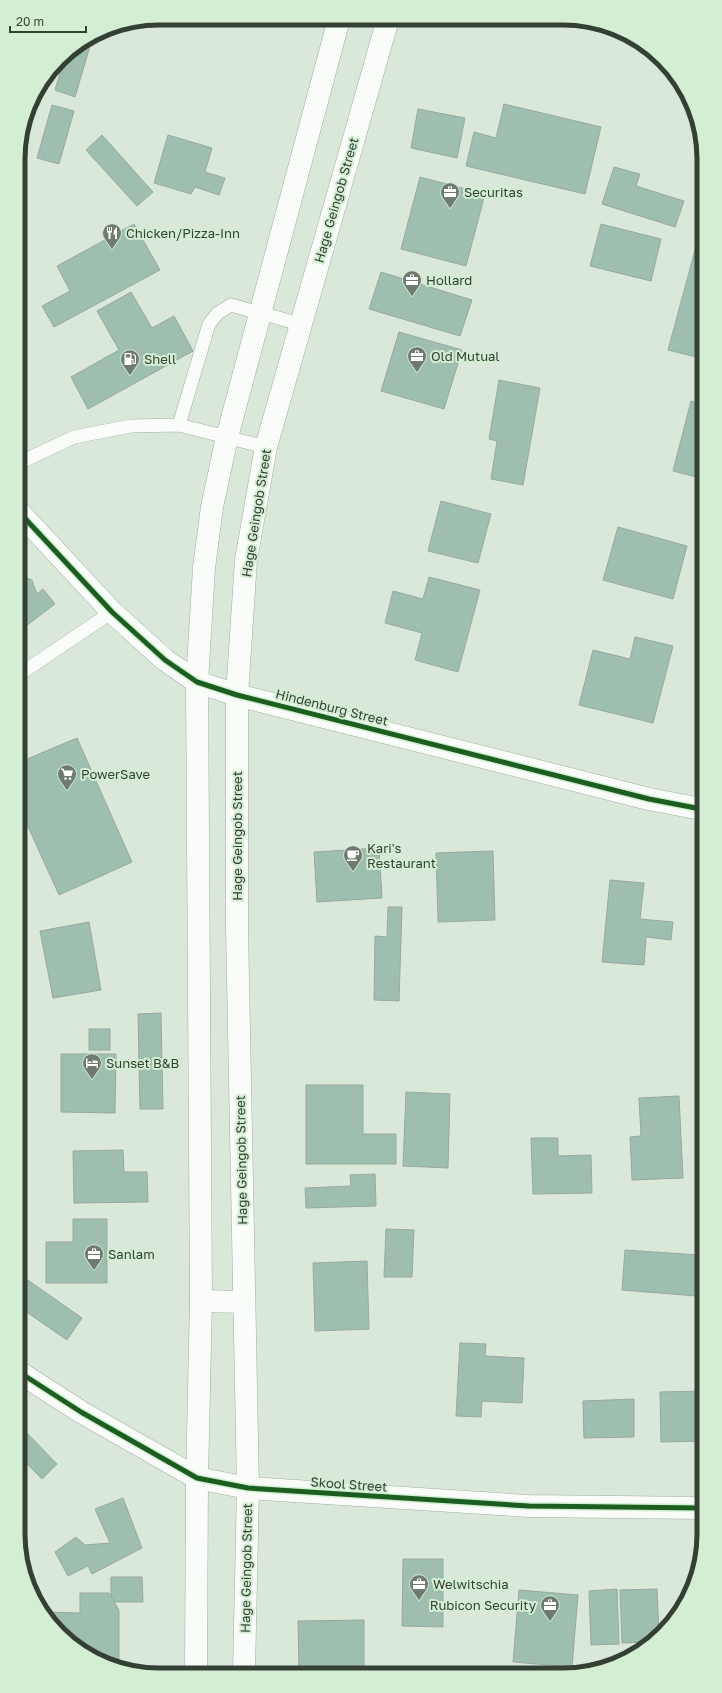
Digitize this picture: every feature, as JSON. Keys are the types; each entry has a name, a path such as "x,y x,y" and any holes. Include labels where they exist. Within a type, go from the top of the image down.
{"main road":[{"path":"196,1668 197,1478 201,1301 198,682 204,568 212,507 227,437 337,25"},
{"name":"Hage Geingob Street","path":"244,1668 248,1488 243,1302 237,928 237,695 246,560 266,447 386,25"},
{"name":"Hindenburg Street","path":"25,517 112,612 165,660 198,682 237,695 650,799 697,809"},
{"path":"201,1301 243,1302"},
{"name":"Skool Street","path":"25,1376 81,1412 197,1478 248,1488 529,1506 697,1508"}],"lane":[{"path":"179,425 209,324 218,313 231,305 300,324"},
{"path":"25,460 74,437 131,426 179,425 266,447"},
{"path":"25,671 112,612"}],"building":[{"path":"91,44 75,97 55,90 62,67"},
{"path":"504,104 601,127 585,194 466,166 474,132 496,138"},
{"path":"52,105 74,111 59,164 37,158"},
{"path":"418,109 465,118 457,158 411,148"},
{"path":"102,135 153,192 137,206 86,150"},
{"path":"168,135 212,148 205,172 225,178 219,195 195,187 191,194 154,183"},
{"path":"614,167 640,174 636,186 684,201 675,227 602,204"},
{"path":"420,177 485,194 466,266 401,249"},
{"path":"134,224 160,270 54,327 42,306 70,291 57,266"},
{"path":"601,224 661,239 651,281 590,266"},
{"path":"697,243 697,357 668,350"},
{"path":"381,272 472,300 460,336 369,309"},
{"path":"131,292 152,328 174,316 193,351 88,409 71,377 119,350 97,311"},
{"path":"399,332 462,350 444,409 381,391"},
{"path":"499,380 540,388 523,485 491,479 497,441 489,439"},
{"path":"691,401 697,402 697,477 673,471"},
{"path":"441,501 491,514 478,563 428,551"},
{"path":"618,527 687,546 673,599 603,580"},
{"path":"25,577 32,580 37,594 43,589 55,604 25,627"},
{"path":"429,577 480,590 458,672 415,660 422,633 385,623 393,591 423,599"},
{"path":"635,637 673,646 653,723 579,705 593,650 630,659"},
{"path":"77,738 132,862 59,895 25,820 25,760"},
{"path":"379,848 382,898 317,902 314,852"},
{"path":"493,851 495,920 438,922 436,853"},
{"path":"610,880 644,883 640,919 673,922 671,940 646,937 644,965 602,962"},
{"path":"388,907 402,907 399,1001 374,1000 375,936 387,937"},
{"path":"89,922 101,990 53,998 40,931"},
{"path":"161,1013 163,1109 140,1109 138,1014"},
{"path":"89,1029 110,1029 110,1050 89,1050"},
{"path":"61,1054 116,1054 115,1113 61,1112"},
{"path":"306,1085 363,1085 363,1134 396,1134 396,1164 306,1164"},
{"path":"406,1092 450,1094 448,1168 403,1166"},
{"path":"679,1096 683,1178 632,1180 630,1137 641,1136 639,1098"},
{"path":"531,1138 558,1138 558,1156 591,1155 592,1193 533,1194"},
{"path":"123,1150 124,1172 147,1172 148,1202 74,1203 73,1151"},
{"path":"375,1174 376,1206 306,1208 305,1188 351,1186 350,1175"},
{"path":"73,1219 107,1219 107,1283 46,1283 46,1242 73,1242"},
{"path":"386,1229 414,1230 412,1277 384,1277"},
{"path":"625,1250 697,1255 696,1296 622,1290"},
{"path":"367,1261 369,1329 315,1331 313,1263"},
{"path":"25,1278 82,1318 67,1340 25,1311"},
{"path":"460,1343 486,1344 485,1356 524,1358 522,1403 482,1401 481,1417 456,1416"},
{"path":"697,1391 697,1441 661,1442 660,1392"},
{"path":"634,1399 634,1437 584,1438 583,1401"},
{"path":"25,1431 57,1464 42,1479 25,1462"},
{"path":"123,1498 142,1548 92,1574 88,1566 68,1576 55,1552 76,1537 85,1545 110,1543 95,1509"},
{"path":"403,1559 443,1559 443,1627 402,1626"},
{"path":"111,1577 142,1577 143,1602 114,1602 111,1598"},
{"path":"617,1589 619,1644 591,1645 589,1591"},
{"path":"657,1589 659,1628 641,1642 622,1643 620,1590"},
{"path":"519,1590 578,1595 572,1667 513,1662"},
{"path":"80,1593 109,1593 119,1610 119,1662 92,1650 78,1640 64,1629 51,1612 80,1613"},
{"path":"364,1620 364,1668 299,1668 298,1621"}],"cycle path":[{"path":"25,518 112,612 165,660 197,682 237,695 649,799 697,808"},
{"path":"25,1376 81,1412 197,1478 248,1488 529,1506 697,1508"}],"place":[{"name":"Securitas","path":"450,209"},
{"name":"Chicken/Pizza-Inn","path":"112,250"},
{"name":"Hollard","path":"412,297"},
{"name":"Old Mutual","path":"417,373"},
{"name":"Shell","path":"130,376"},
{"name":"PowerSave","path":"67,791"},
{"name":"Kari's Restaurant","path":"353,872"},
{"name":"Sunset B&B","path":"92,1080"},
{"name":"Sanlam","path":"94,1271"},
{"name":"Welwitschia","path":"419,1601"},
{"name":"Rubicon Security","path":"550,1622"}]}
